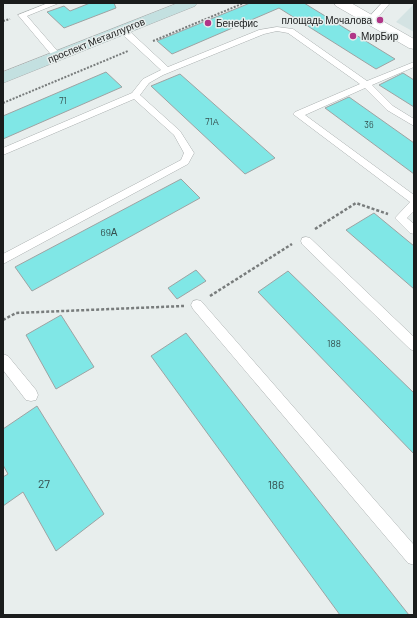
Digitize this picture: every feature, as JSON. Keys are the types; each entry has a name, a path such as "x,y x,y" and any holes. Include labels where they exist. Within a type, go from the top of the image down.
{"street":[{"name":"проспект Металлургов","path":"3,78 190,3"},
{"path":"341,3 414,45"}],"lane":[{"path":"53,3 22,15 57,56"},
{"path":"371,20 386,3"},
{"path":"3,152 135,95 146,82 166,70 262,32 277,29 290,32 366,84 390,108 414,124"},
{"path":"123,30 166,70"},
{"path":"414,64 298,114 414,200"},
{"path":"3,259 185,162 189,153 177,133 135,95"},
{"path":"414,205 400,218 414,230"},
{"path":"304,238 414,345"},
{"path":"197,305 414,557"},
{"path":"3,360 32,395"}],"path":[{"path":"3,103 244,3"},
{"path":"3,320 16,312 197,305 304,238 356,203 400,218"}],"shaded area":[{"path":"414,4 414,32 396,22"}],"building":[{"path":"90,3 114,3 116,8 64,28 47,12 64,6 70,11"},
{"path":"250,3 304,3 395,59 376,69 279,8 172,54 157,41"},
{"path":"106,72 122,87 3,139 3,116"},
{"path":"403,73 414,80 414,107 379,85"},
{"path":"180,74 275,158 245,174 151,86"},
{"path":"349,97 414,143 414,174 325,108"},
{"path":"181,179 200,198 32,291 15,267"},
{"path":"374,213 414,246 414,289 346,230"},
{"path":"196,270 206,281 177,299 168,288"},
{"path":"288,271 414,393 414,454 258,292"},
{"path":"61,315 94,367 56,389 26,335"},
{"path":"186,333 409,615 340,615 151,356"},
{"path":"37,406 104,514 56,551 23,492 3,506 3,477 8,474 3,465 3,429"}],"place":[{"name":"площадь Мочалова","path":"380,20"},
{"name":"Бенефис","path":"208,23"},
{"name":"МирБир","path":"353,36"}]}
